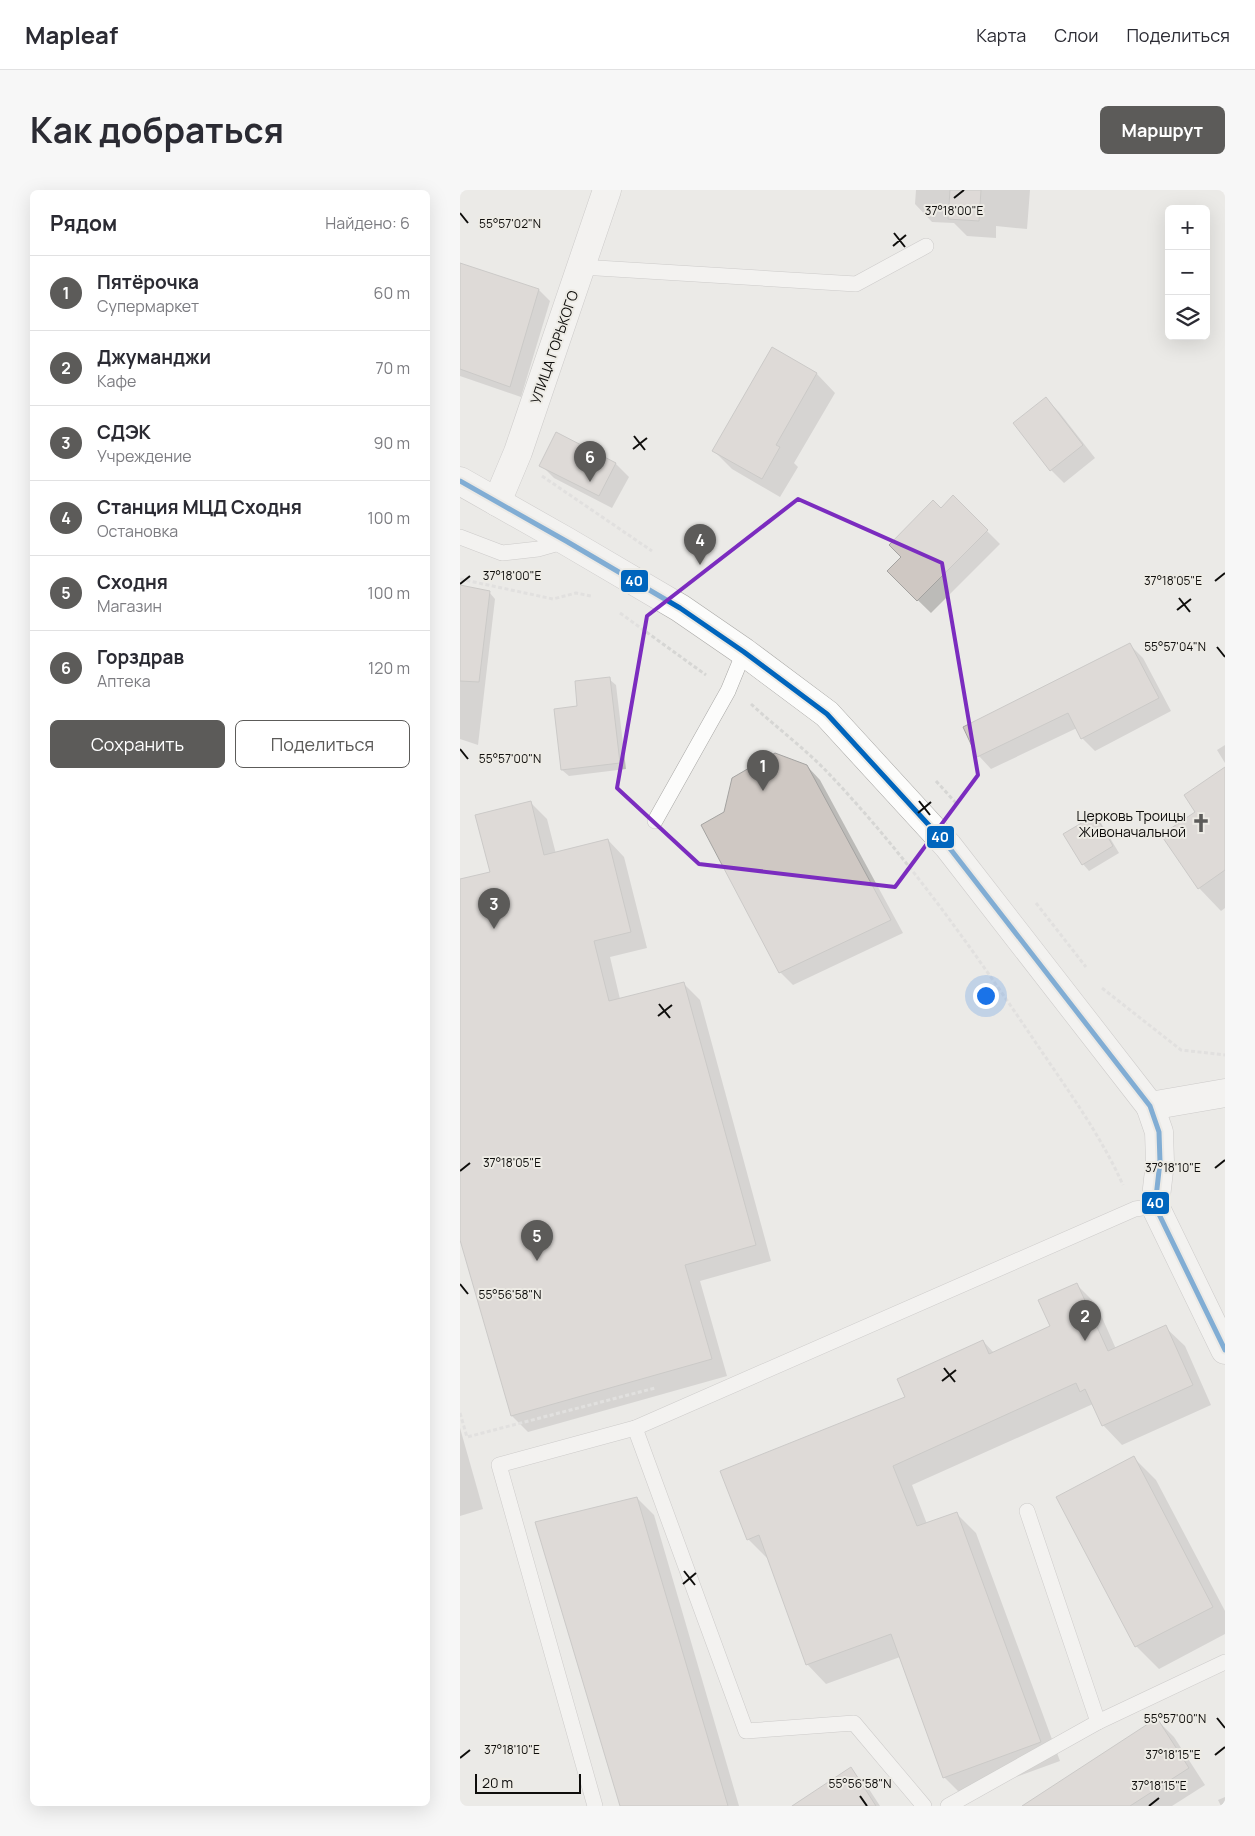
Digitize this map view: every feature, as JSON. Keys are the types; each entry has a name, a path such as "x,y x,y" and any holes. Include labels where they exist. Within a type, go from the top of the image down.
{"street":[{"name":"УЛИЦА ГОРЬКОГО","path":"497,502 518,452 607,190"},
{"path":"460,481 680,608 828,714 948,846 1150,1106 1159,1132 1160,1162 1145,1208 1225,1350"},
{"path":"1150,1106 1225,1093"}],"lane":[{"path":"581,267 856,284 926,246"},
{"path":"460,537 502,553 538,549 566,541"},
{"path":"655,821 728,691 744,652"},
{"path":"595,1806 499,1465 634,1428 1145,1208"},
{"path":"634,1428 746,1730 854,1724 924,1806"},
{"path":"1027,1511 1098,1722"},
{"path":"948,1806 1098,1722 1225,1662"}],"path":[{"path":"460,578 553,599 576,593 597,596"},
{"path":"612,608 728,691 747,701 832,776 921,880 1012,1007 1145,1208"}],"highlighted area":[{"path":"798,499 942,563 978,775 895,887 699,864 617,788 647,616"}],"building":[{"path":"950,190 981,190 979,221 948,219"},
{"path":"460,263 539,289 510,387 460,369"},
{"path":"772,347 817,373 776,445 780,447 762,479 712,451"},
{"path":"1046,397 1083,445 1050,471 1013,423"},
{"path":"556,432 616,463 599,496 539,466"},
{"path":"953,495 988,530 917,601 887,571 901,557 889,545 933,500 941,508"},
{"path":"460,585 490,591 479,682 460,681"},
{"path":"1130,643 1159,698 1081,739 1068,713 977,757 963,727"},
{"path":"610,677 620,763 561,770 554,709 577,706 575,681"},
{"path":"775,753 807,765 891,920 779,973 701,825 724,812 732,778"},
{"name":"Церковь Троицы Живоначальной","path":"1225,767 1225,870 1198,889 1161,835 1195,812 1184,795"},
{"path":"531,801 544,855 608,839 631,932 594,941 609,1001 684,982 756,1245 685,1265 712,1359 511,1416 460,1240 460,879 490,872 475,815"},
{"path":"1095,815 1113,846 1082,865 1063,834"},
{"path":"1077,1283 1108,1351 1166,1325 1193,1385 1102,1426 1085,1389 1080,1392 1076,1383 893,1466 917,1526 957,1512 1041,1742 943,1778 891,1634 806,1665 759,1535 747,1540 720,1471 905,1397 897,1379 983,1340 989,1354 1050,1326 1038,1300"},
{"path":"1134,1456 1213,1607 1135,1647 1056,1497"},
{"path":"637,1497 728,1806 620,1806 535,1522"},
{"path":"1157,1718 1189,1768 1130,1806 1022,1806"},
{"path":"851,1767 876,1806 792,1806"}],"transit line":[{"name":"40","path":"460,481 680,608 744,652 827,714 948,846 1150,1106 1159,1132 1160,1162 1155,1206 1225,1350"}],"place":[{"name":"Горздрав","path":"590,482"},
{"name":"Станция МЦД Сходня","path":"700,565"},
{"name":"Пятёрочка","path":"763,791"},
{"name":"Церковь Троицы Живоначальной","path":"1201,823"},
{"name":"СДЭК","path":"494,929"},
{"name":"Сходня","path":"537,1261"},
{"name":"Джуманджи","path":"1085,1341"}]}
